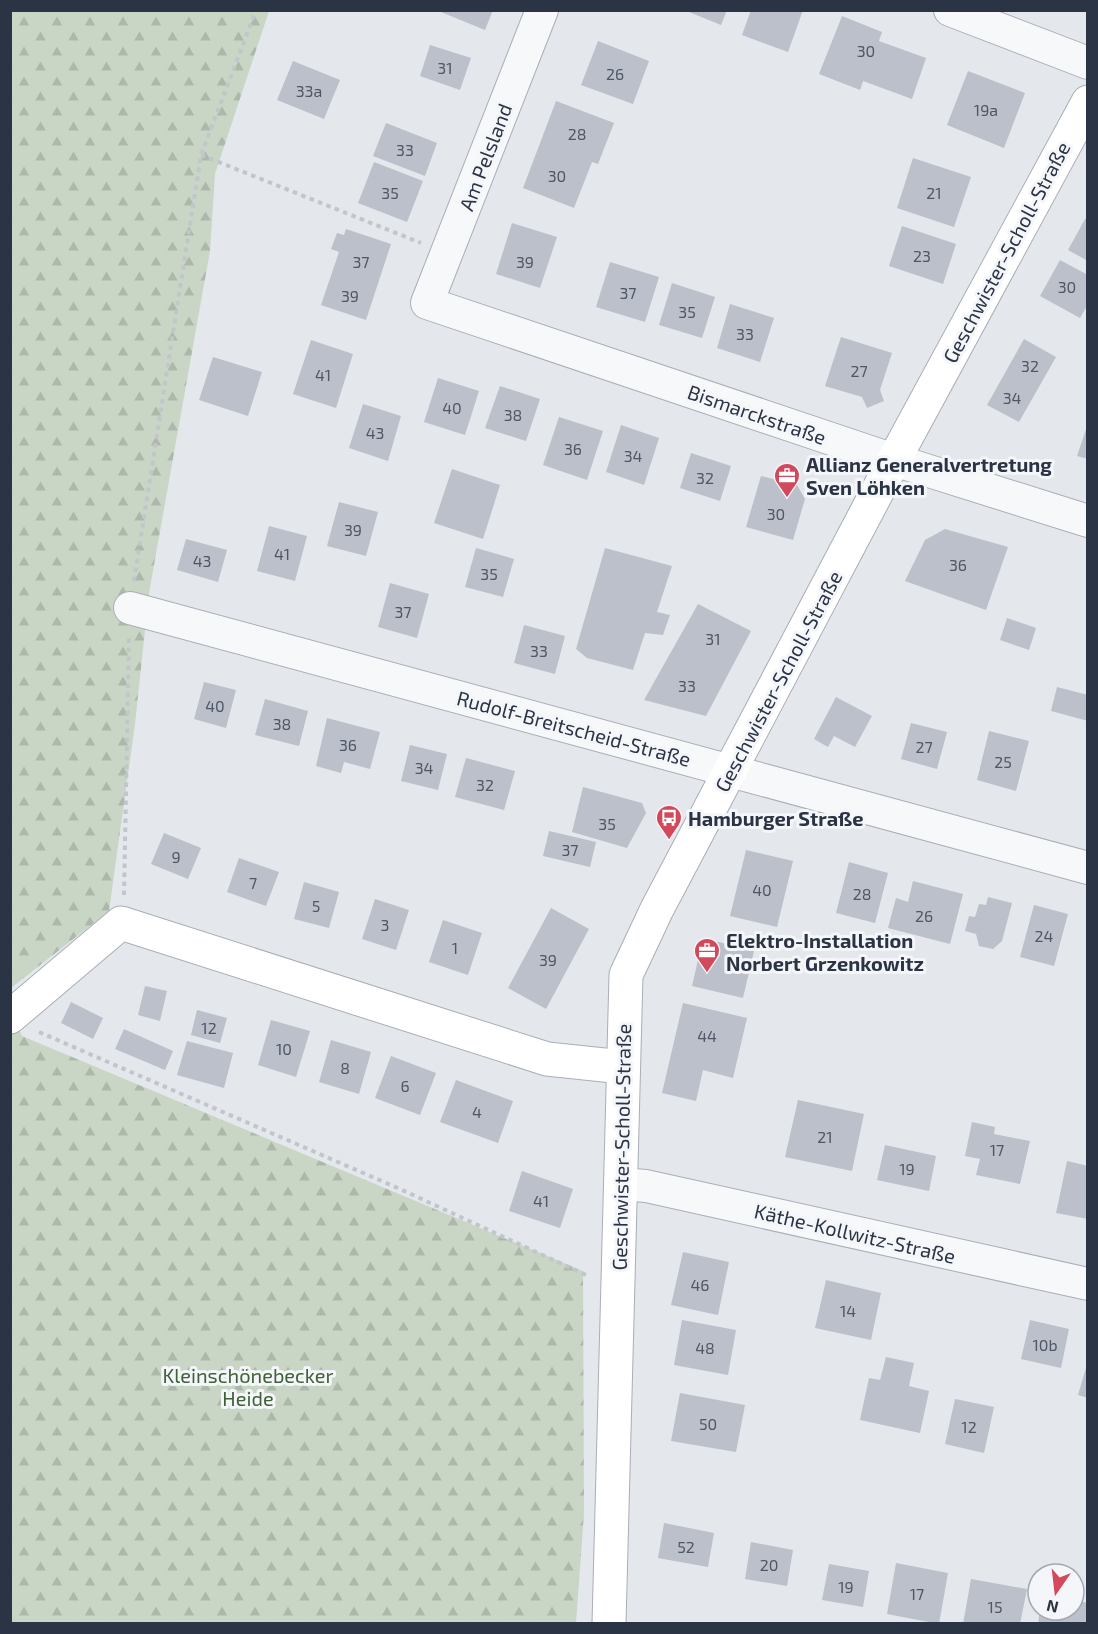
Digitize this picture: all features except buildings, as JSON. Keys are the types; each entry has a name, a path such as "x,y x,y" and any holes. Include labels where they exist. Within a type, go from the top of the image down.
{"street":[{"name":"Am Pelsland","path":"427,303 542,10"},
{"path":"950,10 1088,63"},
{"name":"Geschwister-Scholl-Straße","path":"618,1623 619,1278 626,975 730,771 894,460 1088,102"},
{"name":"Bismarckstraße","path":"427,303 894,460 1088,521"},
{"name":"Rudolf-Breitscheid-Straße","path":"130,608 1088,868"},
{"path":"21,1023 122,923 547,1059 623,1067"},
{"name":"Käthe-Kollwitz-Straße","path":"621,1184 646,1186 1088,1284"}],"path":[{"path":"122,923 125,888 130,608 201,155 256,10"},
{"path":"201,155 447,254"},
{"path":"21,1023 400,1189 589,1276 619,1278"}],"green space":[{"path":"11,11 269,11 215,174 210,251 149,593 135,724 109,911 11,988"},
{"name":"Kleinschönebecker Heide","path":"10,1009 22,1036 583,1271 584,1513 576,1623 11,1623"}],"place":[{"name":"Allianz Generalvertretung Sven Löhken","path":"787,499"},
{"name":"Hamburger Straße","path":"669,841"},
{"name":"Elektro-Installation Norbert Grzenkowitz","path":"707,974"}]}
